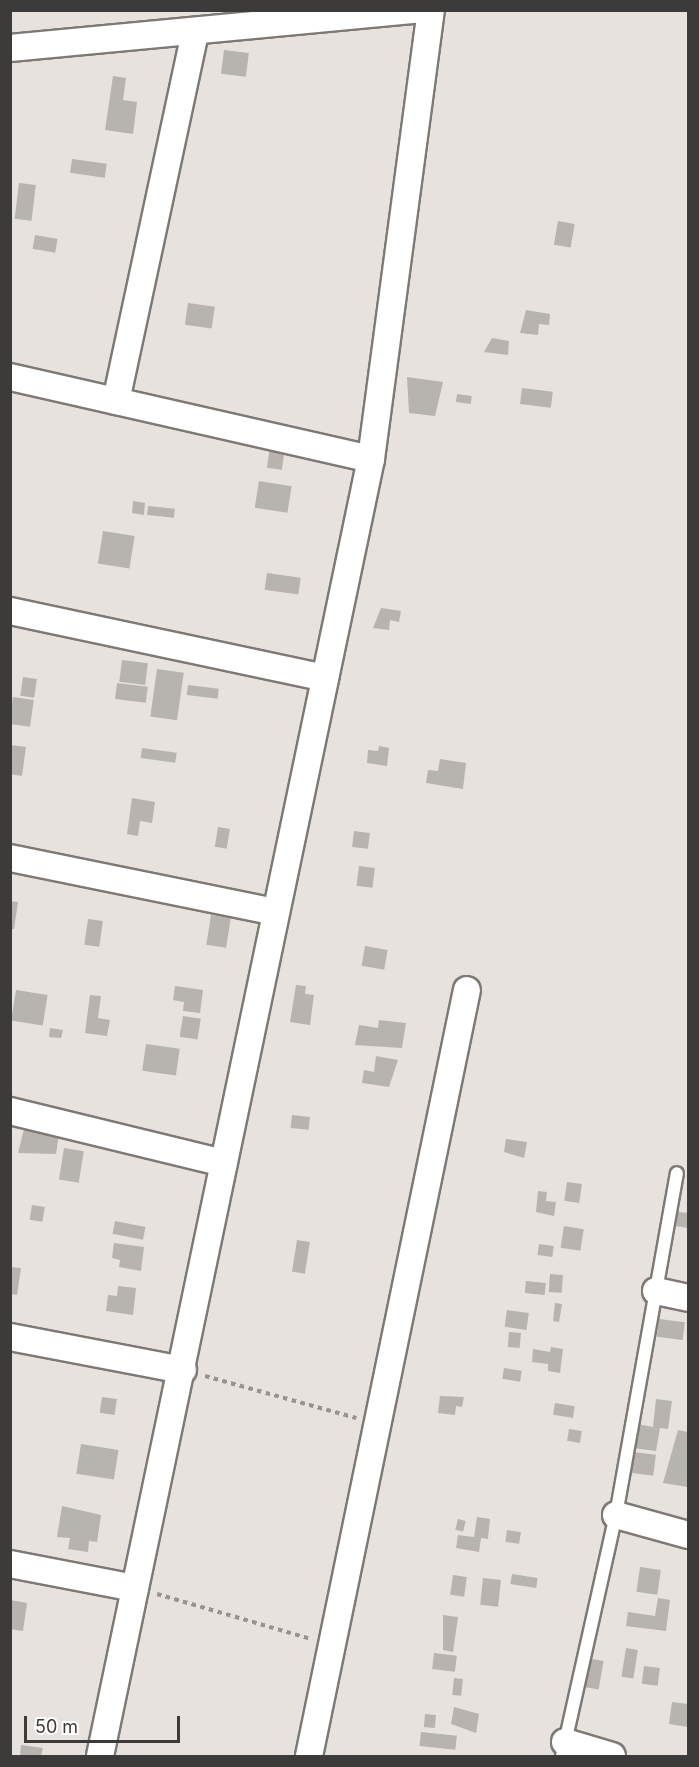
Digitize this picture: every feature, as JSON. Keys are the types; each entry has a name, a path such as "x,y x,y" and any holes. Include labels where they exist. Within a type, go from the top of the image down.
{"street":[{"path":"10,48 415,10"},
{"path":"100,1756 183,1370 371,459 431,10"},
{"path":"116,401 195,31"},
{"path":"10,377 371,459"},
{"path":"10,611 325,678"},
{"path":"10,858 276,912"},
{"path":"309,1756 467,990"},
{"path":"10,1111 224,1163"},
{"path":"656,1291 688,1298"},
{"path":"10,1337 183,1370"},
{"path":"616,1515 688,1535"},
{"path":"10,1564 135,1588"},
{"path":"563,1749 612,1756"}],"lane":[{"path":"563,1749 616,1515 677,1173"}],"path":[{"path":"183,1370 377,1424"},
{"path":"135,1588 332,1645"}],"building":[{"path":"224,50 249,53 246,77 221,74"},
{"path":"113,76 126,78 123,100 137,102 133,134 105,130"},
{"path":"72,159 107,164 105,178 70,173"},
{"path":"19,183 36,185 31,221 15,219"},
{"path":"558,221 575,224 571,248 554,245"},
{"path":"35,235 58,239 55,253 33,249"},
{"path":"188,303 215,307 212,329 185,325"},
{"path":"526,310 550,314 549,325 539,324 538,335 520,333"},
{"path":"492,338 509,341 508,355 484,352"},
{"path":"407,377 443,382 435,416 409,413"},
{"path":"522,388 553,392 551,408 520,404"},
{"path":"457,394 472,396 471,404 456,402"},
{"path":"271,439 286,441 282,470 267,468"},
{"path":"259,481 292,486 287,513 255,508"},
{"path":"133,501 145,503 144,515 132,513"},
{"path":"148,506 175,509 174,518 147,515"},
{"path":"103,531 135,536 129,569 98,564"},
{"path":"267,573 301,578 298,595 265,590"},
{"path":"381,608 401,611 399,622 390,620 389,630 373,628"},
{"path":"122,660 148,663 145,685 119,682"},
{"path":"157,669 184,673 177,720 150,717"},
{"path":"23,677 37,679 34,698 20,696"},
{"path":"117,683 148,687 146,703 115,699"},
{"path":"188,685 219,689 218,699 187,695"},
{"path":"13,697 34,700 30,727 10,724"},
{"path":"10,745 26,747 22,776 10,774"},
{"path":"379,746 389,748 387,766 367,763 368,750 378,751"},
{"path":"142,748 177,753 175,763 141,758"},
{"path":"440,759 466,763 463,789 426,783 428,770 438,771"},
{"path":"132,798 155,802 152,823 140,821 138,836 127,834"},
{"path":"218,827 230,829 227,849 215,847"},
{"path":"354,831 370,833 368,849 352,847"},
{"path":"359,866 375,868 372,888 357,886"},
{"path":"10,901 18,902 14,929 10,929"},
{"path":"211,915 231,918 226,948 206,945"},
{"path":"88,919 103,921 99,947 84,945"},
{"path":"365,946 388,950 384,970 362,966"},
{"path":"296,985 306,986 305,994 314,995 310,1025 290,1022"},
{"path":"175,986 203,990 200,1013 183,1011 184,1002 173,1000"},
{"path":"16,990 48,995 43,1026 11,1021"},
{"path":"90,995 101,996 98,1018 110,1020 107,1036 85,1033"},
{"path":"183,1016 201,1019 197,1040 180,1037"},
{"path":"379,1020 406,1023 402,1048 355,1045 359,1025 378,1028"},
{"path":"50,1028 63,1030 61,1038 49,1037"},
{"path":"146,1044 180,1049 176,1075 142,1071"},
{"path":"376,1056 398,1060 389,1087 362,1083 364,1070 374,1072"},
{"path":"292,1115 310,1117 309,1130 291,1128"},
{"path":"24,1129 59,1134 56,1154 18,1153"},
{"path":"506,1139 527,1142 524,1158 504,1152"},
{"path":"64,1148 84,1151 79,1183 59,1180"},
{"path":"567,1182 582,1184 579,1203 564,1201"},
{"path":"538,1191 547,1192 546,1201 556,1202 554,1216 536,1212"},
{"path":"32,1205 45,1207 42,1222 30,1220"},
{"path":"678,1212 688,1213 688,1228 676,1226"},
{"path":"115,1221 145,1227 143,1240 113,1234"},
{"path":"564,1226 584,1229 580,1251 561,1248"},
{"path":"297,1240 310,1242 305,1274 292,1272"},
{"path":"114,1243 144,1247 141,1271 119,1267 120,1260 112,1258"},
{"path":"539,1244 554,1246 552,1257 537,1255"},
{"path":"10,1267 21,1268 17,1295 10,1294"},
{"path":"550,1274 563,1275 562,1293 549,1292"},
{"path":"526,1281 546,1283 545,1295 525,1293"},
{"path":"118,1286 136,1288 133,1315 106,1311 108,1295 117,1296"},
{"path":"555,1303 562,1304 559,1322 553,1321"},
{"path":"507,1310 529,1313 526,1330 505,1327"},
{"path":"659,1319 685,1322 683,1340 657,1337"},
{"path":"509,1332 521,1333 520,1348 508,1347"},
{"path":"551,1347 563,1349 560,1373 548,1371 548,1364 532,1362 533,1349 550,1352"},
{"path":"504,1368 522,1371 520,1382 502,1379"},
{"path":"440,1396 464,1397 462,1407 456,1406 455,1415 438,1413"},
{"path":"102,1397 117,1399 115,1415 100,1413"},
{"path":"656,1399 672,1401 668,1429 660,1428 656,1451 633,1448 637,1424 653,1427"},
{"path":"555,1403 575,1406 573,1418 553,1415"},
{"path":"569,1429 582,1431 580,1443 567,1441"},
{"path":"678,1430 688,1432 687,1487 663,1483"},
{"path":"81,1444 119,1450 114,1480 76,1474"},
{"path":"633,1452 656,1455 653,1476 630,1473"},
{"path":"62,1506 101,1515 97,1542 89,1541 88,1552 68,1549 70,1538 57,1537"},
{"path":"477,1517 490,1519 488,1539 481,1538 479,1552 456,1548 458,1535 474,1537"},
{"path":"458,1519 466,1521 463,1532 455,1530"},
{"path":"507,1530 521,1532 519,1544 505,1542"},
{"path":"640,1567 661,1570 657,1595 637,1592"},
{"path":"512,1574 538,1578 536,1588 510,1584"},
{"path":"453,1575 467,1577 464,1597 450,1595"},
{"path":"483,1578 501,1580 498,1607 480,1605"},
{"path":"658,1598 670,1600 666,1631 626,1626 628,1612 655,1616"},
{"path":"10,1600 27,1603 23,1631 10,1629"},
{"path":"443,1615 458,1617 453,1652 443,1650"},
{"path":"626,1648 638,1650 633,1679 621,1677"},
{"path":"434,1653 457,1656 455,1672 432,1669"},
{"path":"581,1657 604,1661 599,1690 576,1686"},
{"path":"644,1666 660,1668 658,1686 642,1684"},
{"path":"454,1678 463,1679 461,1696 452,1695"},
{"path":"672,1702 688,1704 688,1727 669,1724"},
{"path":"454,1707 479,1714 476,1733 451,1724"},
{"path":"425,1714 436,1715 435,1728 424,1727"},
{"path":"421,1732 457,1736 455,1750 420,1746"},
{"path":"21,1745 43,1748 41,1756 20,1756"}]}
